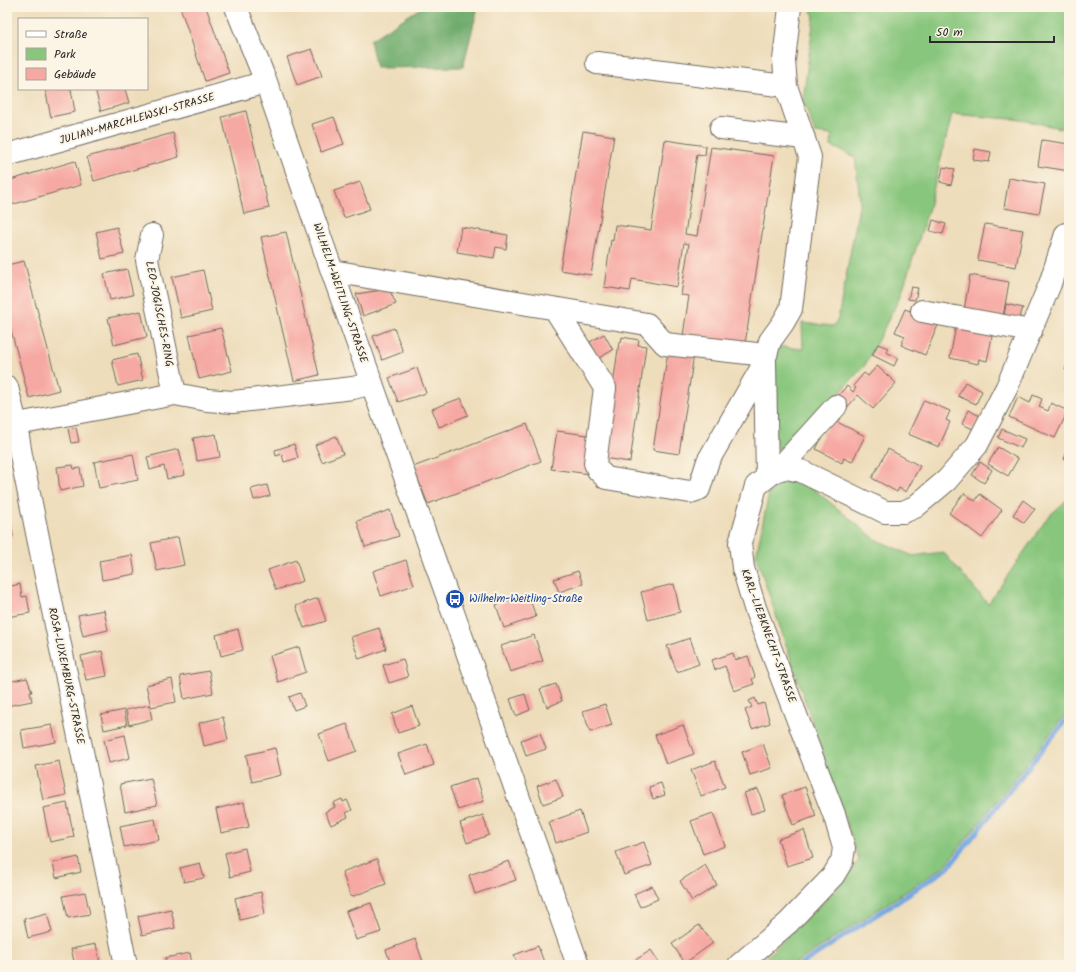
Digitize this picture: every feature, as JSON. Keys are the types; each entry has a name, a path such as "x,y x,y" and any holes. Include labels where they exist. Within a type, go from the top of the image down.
{"street":[{"name":"WILHELM-WEITLING-STRASSE","path":"236,7 266,82 578,965"},
{"path":"790,7 784,60 786,86 810,157 791,309 770,341 766,359 772,473 786,468 802,471 885,512 903,512 915,507 947,480 976,445 1007,387 1031,332 1050,284 1066,234"},
{"path":"597,63 786,86"},
{"name":"JULIAN-MARCHLEWSKI-STRASSE","path":"7,155 266,82"},
{"path":"721,128 804,138"},
{"name":"LEO-JOGISCHES-RING","path":"152,235 147,260 175,394"},
{"path":"332,271 647,324 665,344 766,359"},
{"path":"556,309 605,388 595,463 598,470 606,478 690,492 699,489 708,461 766,359"},
{"path":"922,311 1031,332"},
{"path":"12,425 175,394 207,400 233,402 353,388 372,383"},
{"name":"ROSA-LUXEMBURG-STRASSE","path":"7,387 12,425 21,455 126,965"},
{"name":"KARL-LIEBKNECHT-STRASSE","path":"739,965 788,923 833,876 842,861 844,848 835,817 755,608 743,568 740,543 756,486 772,473 836,406"}],"green space":[{"path":"422,7 478,7 463,67 376,68 370,40"},
{"path":"809,7 1069,7 1069,130 1022,120 952,114 928,211 901,295 865,365 791,446 777,449 772,418 775,346 803,349 802,323 833,326 838,319 860,201 855,157 831,146 832,135 815,133 803,100 814,16"},
{"path":"799,479 875,539 913,556 943,552 988,604 1048,517 1069,498 1069,710 945,866 793,965 758,965 840,886 859,860 756,556 769,493 785,480"}],"building":[{"path":"180,7 206,7 229,73 205,81"},
{"path":"312,49 322,76 297,85 287,57"},
{"path":"45,90 71,90 75,112 51,117"},
{"path":"95,90 125,90 129,103 101,111"},
{"path":"246,111 269,208 244,214 222,117"},
{"path":"334,117 344,144 321,152 312,124"},
{"path":"583,131 614,136 591,275 560,270"},
{"path":"173,133 179,157 94,181 87,157"},
{"path":"665,140 706,146 705,155 697,154 685,234 697,236 711,147 774,156 745,344 683,335 689,296 681,295 689,244 684,243 677,287 632,279 630,291 604,287 611,240 613,241 615,225 651,230"},
{"path":"1042,140 1069,144 1069,171 1038,166"},
{"path":"975,149 991,152 989,162 973,160"},
{"path":"75,161 81,185 7,206 7,181"},
{"path":"943,167 955,169 951,185 940,182"},
{"path":"1009,178 1045,184 1039,214 1004,208"},
{"path":"360,182 370,209 344,218 334,191"},
{"path":"933,220 946,224 943,234 930,231"},
{"path":"985,224 1023,230 1016,267 978,260"},
{"path":"117,227 124,254 102,259 96,232"},
{"path":"461,227 508,235 506,249 496,247 494,258 457,252"},
{"path":"286,232 319,375 294,381 261,237"},
{"path":"24,261 59,390 29,398 7,315 7,265"},
{"path":"1069,261 1069,276 1065,275"},
{"path":"127,269 133,295 110,300 104,274"},
{"path":"203,270 212,311 181,318 172,277"},
{"path":"970,275 1009,282 1003,317 964,310"},
{"path":"911,287 918,288 915,300 908,299"},
{"path":"389,289 396,304 363,316 356,294"},
{"path":"1006,304 1023,308 1017,324 1003,321"},
{"path":"912,306 939,323 925,355 901,345 905,336 895,332 905,309 910,311"},
{"path":"141,311 147,337 114,345 108,318"},
{"path":"956,325 993,332 987,361 979,359 978,364 950,358"},
{"path":"221,328 232,371 199,379 189,335"},
{"path":"394,328 403,352 382,360 373,336"},
{"path":"604,334 613,350 599,358 590,342"},
{"path":"622,337 639,340 638,345 646,346 630,462 603,458 619,342 621,343"},
{"path":"878,344 888,348 886,352 898,358 894,366 872,355"},
{"path":"668,351 694,354 679,454 653,450"},
{"path":"137,354 143,380 118,386 112,360"},
{"path":"1069,359 1069,371 1065,370"},
{"path":"877,366 896,383 873,409 858,395 845,410 834,400 847,386 853,392 856,388 853,386 864,373 868,376"},
{"path":"417,368 426,393 398,402 389,378"},
{"path":"965,382 982,391 976,404 958,396"},
{"path":"1033,395 1042,399 1039,407 1048,411 1051,403 1068,411 1055,438 1009,417 1018,397 1030,403"},
{"path":"461,398 468,415 439,427 432,409"},
{"path":"924,400 950,411 946,420 950,422 939,447 908,434"},
{"path":"968,410 980,416 973,429 962,424"},
{"path":"831,419 865,436 852,462 844,458 842,463 816,449"},
{"path":"527,424 541,461 428,504 413,467"},
{"path":"76,427 79,442 71,443 68,429"},
{"path":"1002,429 1025,439 1021,448 998,438"},
{"path":"557,431 595,436 590,474 551,469"},
{"path":"216,434 220,457 197,461 193,438"},
{"path":"336,436 343,454 322,462 315,445"},
{"path":"294,444 298,458 284,462 282,454 276,456 275,450"},
{"path":"998,447 1018,459 1008,476 988,464"},
{"path":"1069,448 1069,461 1064,459"},
{"path":"179,449 185,475 167,479 164,466 150,470 147,457"},
{"path":"888,449 920,466 906,492 899,488 897,492 872,478"},
{"path":"133,454 138,480 99,488 94,462"},
{"path":"980,462 992,470 984,483 972,475"},
{"path":"73,465 74,469 80,468 83,486 60,491 57,467"},
{"path":"267,485 270,496 254,500 251,489"},
{"path":"964,493 975,501 980,494 1002,510 982,538 949,513"},
{"path":"1023,500 1035,509 1024,523 1013,515"},
{"path":"7,505 13,536 7,537"},
{"path":"390,510 399,536 365,547 357,521"},
{"path":"178,537 184,565 157,571 151,543"},
{"path":"132,555 135,574 102,580 99,561"},
{"path":"296,560 303,581 276,590 268,570"},
{"path":"406,560 414,585 381,596 373,571"},
{"path":"578,571 583,584 559,592 554,579"},
{"path":"20,584 22,597 27,596 30,613 7,617 7,587"},
{"path":"674,584 680,612 648,620 641,592"},
{"path":"528,594 536,617 504,628 496,605"},
{"path":"318,598 326,621 304,628 296,606"},
{"path":"104,610 108,630 83,636 78,615"},
{"path":"379,628 386,649 359,659 351,637"},
{"path":"238,629 243,650 221,656 216,635"},
{"path":"534,635 543,661 510,672 501,646"},
{"path":"690,638 699,664 677,672 667,646"},
{"path":"299,647 306,672 278,682 270,656"},
{"path":"102,651 107,676 86,680 81,656"},
{"path":"733,653 735,660 748,656 755,677 752,679 754,684 734,691 725,666 715,670 712,660"},
{"path":"403,659 408,677 389,683 383,665"},
{"path":"209,671 213,693 184,699 180,676"},
{"path":"27,678 32,692 30,692 32,701 7,706 7,682"},
{"path":"172,679 176,702 151,707 146,685"},
{"path":"556,684 562,701 547,707 540,689"},
{"path":"300,693 305,706 294,710 289,697"},
{"path":"525,694 530,710 516,716 510,699"},
{"path":"755,698 758,705 764,703 770,723 752,729 745,710 752,707 749,701"},
{"path":"605,704 612,725 590,732 583,711"},
{"path":"149,705 152,719 129,725 126,710"},
{"path":"412,706 419,726 398,733 392,714"},
{"path":"124,710 127,725 104,730 101,715"},
{"path":"223,717 228,740 204,746 199,723"},
{"path":"347,724 357,751 329,761 319,734"},
{"path":"52,725 56,742 24,748 21,730"},
{"path":"683,725 694,754 666,764 655,735"},
{"path":"540,733 546,749 526,756 521,740"},
{"path":"125,735 130,758 109,763 104,740"},
{"path":"427,744 434,765 406,775 398,754"},
{"path":"763,744 772,768 750,775 742,752"},
{"path":"275,748 281,775 252,782 246,755"},
{"path":"59,761 66,795 43,800 36,766"},
{"path":"715,761 725,787 701,796 691,770"},
{"path":"151,778 157,805 125,812 120,784"},
{"path":"477,778 484,801 458,810 450,787"},
{"path":"556,779 563,797 543,804 537,786"},
{"path":"661,783 665,795 653,799 649,787"},
{"path":"805,787 816,816 793,825 782,795"},
{"path":"758,789 765,810 751,814 744,793"},
{"path":"342,799 343,802 347,800 352,810 346,813 348,817 331,825 325,812 335,807 333,803"},
{"path":"244,802 249,827 221,833 216,809"},
{"path":"67,803 74,837 50,842 43,808"},
{"path":"580,811 587,832 556,843 549,822"},
{"path":"713,813 725,846 703,854 691,821"},
{"path":"483,815 489,835 467,843 460,823"},
{"path":"155,819 159,840 124,847 120,826"},
{"path":"804,830 813,858 787,866 778,839"},
{"path":"644,842 652,865 624,875 616,852"},
{"path":"245,848 250,872 230,877 225,853"},
{"path":"78,857 81,872 56,878 53,863"},
{"path":"377,859 386,884 351,897 342,872"},
{"path":"509,861 516,880 475,894 469,875"},
{"path":"200,863 204,878 184,882 180,868"},
{"path":"705,865 717,885 692,901 680,881"},
{"path":"652,886 658,899 640,907 634,894"},
{"path":"85,892 90,914 68,918 63,896"},
{"path":"261,892 265,914 240,920 235,898"},
{"path":"371,903 381,932 356,940 346,911"},
{"path":"171,909 175,928 142,935 138,916"},
{"path":"47,913 52,932 28,938 24,919"},
{"path":"699,925 713,943 685,963 672,944"},
{"path":"415,939 423,962 415,965 391,965 386,950"},
{"path":"96,944 100,963 92,965 75,965 71,949"},
{"path":"538,946 545,965 518,965 514,955"},
{"path":"651,950 661,965 628,965"},
{"path":"190,953 192,965 167,965 165,958"}],"waterway":[{"path":"800,965 948,868 1069,716"}],"place":[{"name":"Wilhelm-Weitling-Straße","path":"455,599"}]}
